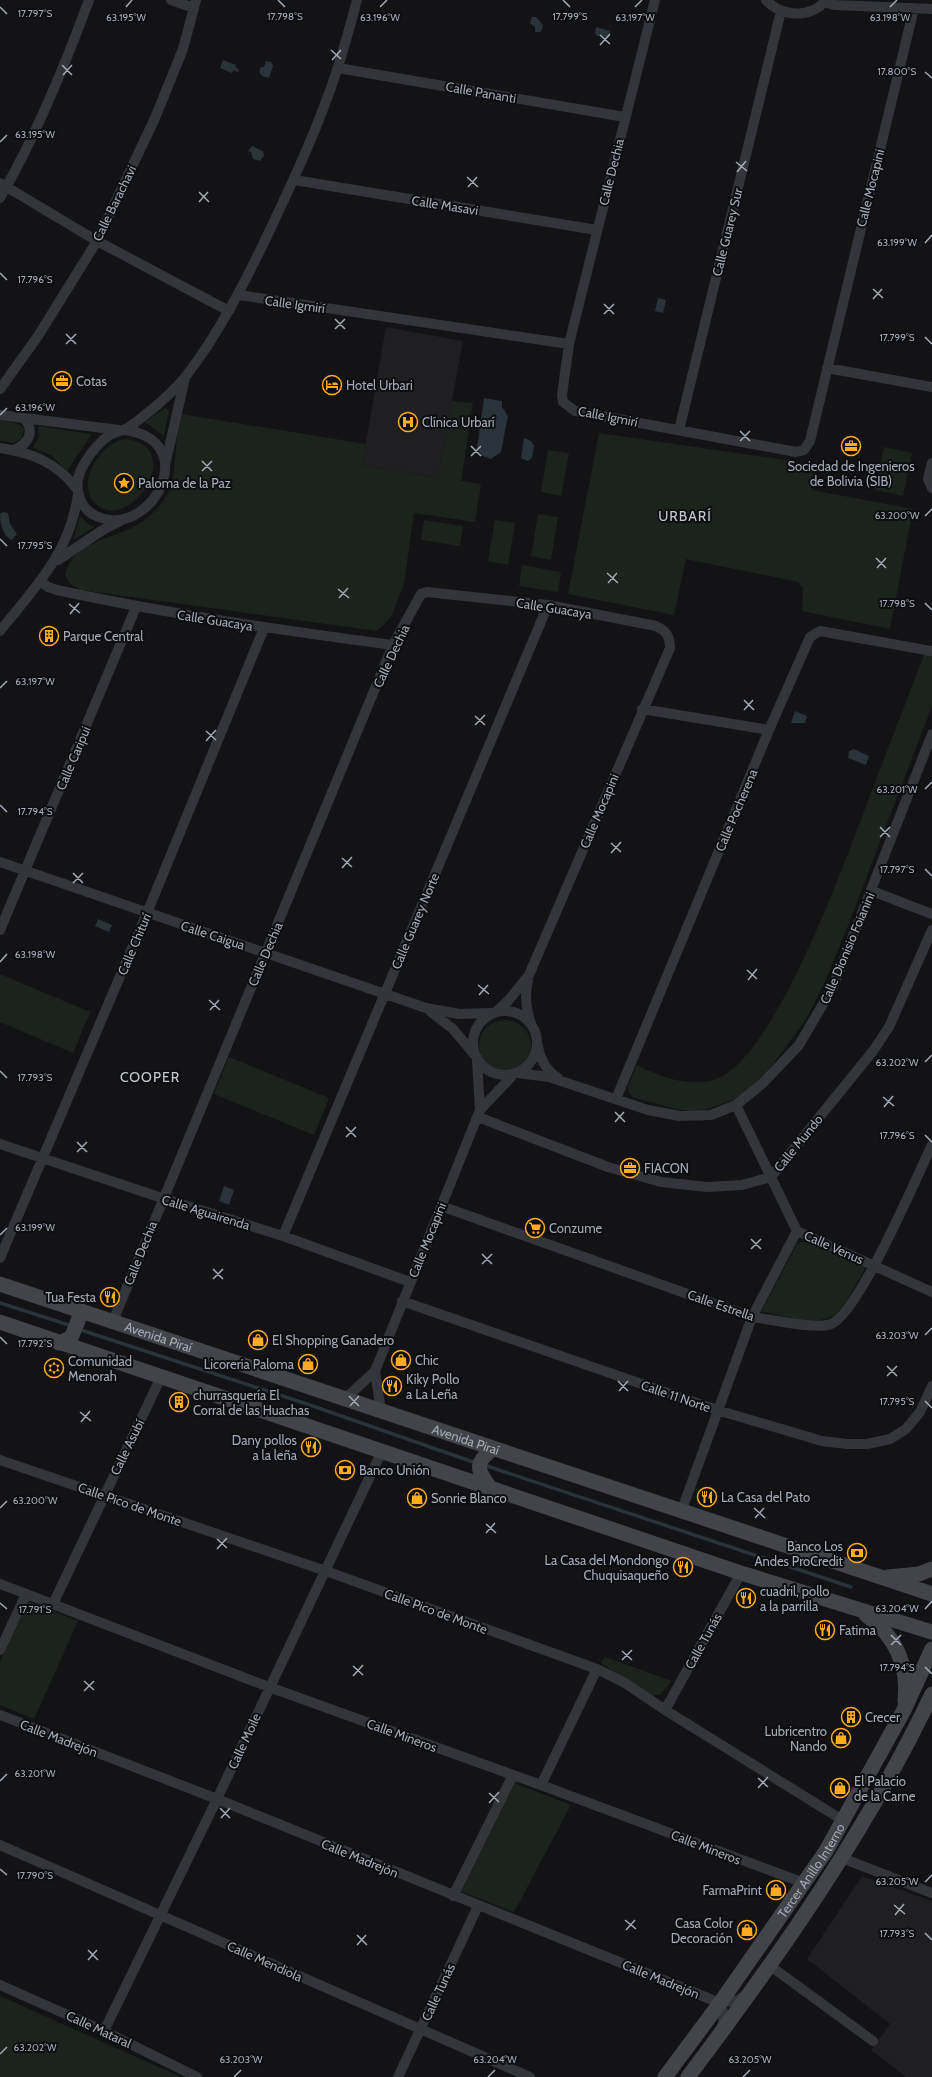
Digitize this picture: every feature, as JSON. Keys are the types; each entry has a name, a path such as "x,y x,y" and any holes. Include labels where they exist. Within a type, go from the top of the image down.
{"main road":[{"name":"Avenida Piraí","path":"0,1284 78,1321 113,1320 346,1398 480,1448 932,1594"},
{"path":"59,1343 65,1342 78,1321"},
{"path":"0,1322 382,1451 486,1482 741,1572 932,1632"},
{"path":"462,1474 474,1461 480,1448"},
{"path":"480,1448 481,1460 479,1467 486,1482"},
{"path":"880,1577 900,1577 932,1569"},
{"path":"858,1610 878,1623 893,1641 900,1656 903,1663 907,1686 904,1710"},
{"name":"Tercer Anillo Interno","path":"664,2077 720,2003 826,1851 844,1821 904,1710 932,1649"},
{"name":"Tercer Anillo Interno","path":"688,2077 716,2041 842,1858 932,1694"},
{"path":"920,1718 932,1709"},
{"path":"818,1894 812,1892 811,1888 826,1851"}],"street":[{"path":"0,198 3,185 41,118 72,47 89,0"},
{"path":"171,0 195,4"},
{"path":"0,630 40,581 62,549 70,532 76,513 78,476 93,451 110,435 123,430 146,414 186,376 239,295 294,180 338,68 357,0"},
{"name":"Calle Dechia","path":"570,344 655,0"},
{"path":"766,0 781,11 792,14 804,13 815,9 825,1 834,5 932,9"},
{"name":"Calle Barachavi","path":"0,389 38,336 97,241 155,118 182,49 195,4"},
{"name":"Calle Mocapini","path":"827,368 914,8"},
{"name":"Calle Guarey Sur","path":"679,430 781,11"},
{"name":"Calle Pananti","path":"338,68 625,117"},
{"name":"Calle Masavi","path":"294,180 597,230"},
{"path":"3,185 97,241 229,311"},
{"name":"Calle Igmirí","path":"239,295 570,344 562,395 563,402 575,411 796,452 804,450 810,441 827,368"},
{"path":"827,368 932,387"},
{"path":"52,565 101,531 128,518 148,506 159,492 165,476 166,461 176,410 186,376"},
{"path":"0,415 137,431 147,436 158,446 166,461"},
{"path":"14,450 26,443 29,437 29,424 25,419"},
{"path":"0,448 36,456 66,474 83,503 93,513 105,519 128,518"},
{"path":"932,463 928,479 932,488"},
{"name":"Calle Guacaya","path":"40,581 48,587 57,590 136,607 264,628 394,645"},
{"name":"Calle Dechia","path":"113,1320 162,1198 394,645 421,594 424,593"},
{"name":"Calle Guacaya","path":"424,593 548,606 656,626 667,634 670,648"},
{"name":"Calle Guarey Norte","path":"283,1236 548,606"},
{"name":"Calle Caripui","path":"0,930 136,607"},
{"name":"Calle Chiturí","path":"0,1258 147,913 264,628"},
{"name":"Calle Pocherena","path":"616,1099 769,730 810,637 814,633 820,631 932,651"},
{"name":"Calle Mocapini","path":"532,1026 526,1010 525,992 529,975 642,709 670,648"},
{"path":"642,709 769,730"},
{"name":"Calle Dionisio Foianini","path":"516,1073 534,1074 564,1081 648,1110 680,1116 711,1115 736,1105 780,1067 799,1045 833,987 872,891 932,734"},
{"name":"Calle Caigua","path":"0,862 266,952 384,995 426,1008 459,1014 494,1013"},
{"path":"872,891 932,914"},
{"name":"Calle Mundo","path":"479,1113 608,1167 661,1182 707,1187 742,1185 771,1178 873,1051 889,1027 932,930"},
{"name":"Calle Mocapini","path":"494,1013 508,1002 529,975"},
{"name":"Calle Caigua","path":"426,1008 453,1029 476,1057"},
{"path":"506,1011 516,1013 525,1018 532,1026 537,1042 532,1060 516,1073 503,1075 492,1073 483,1067 476,1057 473,1046 477,1026 494,1013 506,1011"},
{"name":"Calle Dionisio Foianini","path":"537,1042 539,1054 545,1065 553,1075 564,1081"},
{"name":"Calle Mocapini","path":"476,1057 479,1076 479,1113"},
{"name":"Calle Mocapini","path":"346,1398 375,1371 479,1113 516,1073"},
{"name":"Calle Venus","path":"736,1105 798,1232 932,1292"},
{"name":"Calle Aguairenda","path":"0,1144 162,1198 283,1236 410,1282"},
{"name":"Calle Estrella","path":"441,1206 752,1317 806,1325 830,1325 842,1318 874,1265 932,1145"},
{"path":"681,1512 752,1317 798,1232"},
{"name":"Calle 11 Norte","path":"402,1301 717,1410 822,1441 847,1444 867,1444 890,1439 906,1429 920,1412 932,1386"},
{"name":"Calle Mocapini","path":"375,1371 381,1411"},
{"name":"Calle Asubí","path":"53,1604 161,1377"},
{"name":"Calle Moile","path":"104,2031 159,1914 217,1799 382,1451"},
{"name":"Calle Pico de Monte","path":"0,1460 326,1571 597,1669 625,1683 665,1710 844,1821"},
{"name":"Calle Tunás","path":"665,1710 741,1572"},
{"name":"Calle Mineros","path":"0,1584 269,1687 513,1775 804,1884"},
{"path":"0,1650 26,1594"},
{"path":"540,1785 597,1669"},
{"name":"Calle Madrejón","path":"0,1715 217,1799 720,2003"},
{"path":"453,1896 513,1775"},
{"name":"Calle Mendiola","path":"0,1845 530,2077"},
{"path":"842,1858 932,1893"},
{"name":"Calle Tunás","path":"398,2077 478,1906"},
{"path":"769,1965 874,2041"},
{"name":"Calle Mataral","path":"0,1984 104,2031 197,2077"},
{"path":"716,2041 724,2022 724,2012 720,2003 738,2000 753,1988"}],"shaded area":[{"path":"532,17 536,17 543,25 540,32 535,32 535,27 530,23"},
{"path":"596,27 610,31 609,37 597,36 595,33"},
{"path":"223,60 236,65 235,67 239,69 238,72 233,70 232,73 220,68"},
{"path":"266,61 271,62 273,66 269,78 262,76 259,72 261,67 264,67"},
{"path":"252,146 263,151 264,156 260,161 253,159 251,152 248,151"},
{"path":"658,298 666,300 663,313 655,311"},
{"name":"Clínica Urbarí","path":"386,327 463,341 438,478 362,465"},
{"path":"484,398 502,401 502,407 508,416 501,452 491,459 482,456 477,448"},
{"path":"452,401 473,403 461,481 481,484 475,522 414,513 404,584 391,617 377,631 81,590 70,584 65,575 69,564 84,548 137,525 158,508 170,490 172,484 181,414 366,444 362,465 438,478"},
{"path":"165,408 169,410 164,436 145,422"},
{"path":"0,420 13,422 22,426 24,429 21,439 13,443 0,441"},
{"path":"38,426 92,434 67,471 51,455 33,448 39,437"},
{"path":"599,433 813,464 812,490 913,509 890,629 802,611 803,588 798,582 686,559 674,615 568,594"},
{"path":"524,438 531,441 534,446 532,458 528,461 521,458"},
{"path":"126,439 143,445 152,456 153,469 148,484 139,497 127,506 114,510 100,507 92,499 88,489 88,478 92,467 106,448 116,442"},
{"path":"884,447 912,453 903,496 875,490"},
{"path":"548,450 569,453 561,496 541,492"},
{"path":"3,512 8,513 10,524 17,534 12,540 6,536 1,526 0,514"},
{"path":"538,514 558,517 551,560 531,556"},
{"path":"80,516 88,524 95,527 73,540"},
{"path":"424,520 463,526 460,546 421,540"},
{"path":"495,520 515,523 508,565 488,561"},
{"path":"522,565 561,572 558,592 519,586"},
{"path":"925,652 932,653 932,706 849,923 824,984 805,1021 768,1071 738,1098 708,1109 691,1111 676,1109 632,1097 628,1086 637,1065 656,1074 678,1080 690,1082 711,1081 721,1077 743,1059 766,1029 788,991 809,948 828,903"},
{"path":"795,711 807,716 805,723 791,723"},
{"path":"854,749 869,756 866,765 848,758 849,751"},
{"path":"98,919 112,925 109,932 95,926"},
{"path":"0,974 90,1012 73,1053 0,1022"},
{"path":"505,1020 519,1024 527,1032 531,1046 527,1060 519,1068 505,1072 491,1068 483,1060 479,1046 483,1032 491,1024"},
{"path":"229,1057 329,1098 314,1135 214,1094"},
{"path":"224,1186 234,1190 229,1205 219,1201"},
{"path":"801,1242 809,1242 865,1268 843,1306 834,1315 826,1319 807,1320 761,1312 797,1244"},
{"path":"28,1601 78,1621 34,1719 0,1705 0,1661"},
{"path":"605,1657 672,1681 660,1695 648,1695 601,1663"},
{"path":"514,1783 571,1805 514,1912 460,1891"},
{"path":"862,1876 932,1901 932,2077 906,2077 871,2050 890,2024 807,1959"},
{"path":"0,1996 9,2000 181,2077 0,2077"}],"waterway":[{"path":"0,1303 72,1326"},
{"path":"81,1330 307,1404 476,1463"},
{"path":"484,1465 851,1587"}],"place":[{"name":"Cotas","path":"62,381"},
{"name":"Hotel Urbari","path":"332,385"},
{"name":"Clínica Urbarí","path":"408,422"},
{"name":"Sociedad de Ingenieros de Bolivia (SIB)","path":"851,446"},
{"name":"Paloma de la Paz","path":"124,483"},
{"name":"Parque Central","path":"49,636"},
{"name":"FIACON","path":"630,1168"},
{"name":"Conzume","path":"535,1228"},
{"name":"Tua Festa","path":"110,1297"},
{"name":"El Shopping Ganadero","path":"258,1340"},
{"name":"Chic","path":"401,1360"},
{"name":"Licoreria Paloma","path":"308,1364"},
{"name":"Comunidad Menorah","path":"54,1368"},
{"name":"Kiky Pollo a La Leña","path":"392,1386"},
{"name":"churrasquería El Corral de las Huachas","path":"179,1402"},
{"name":"Dany pollos a la leña","path":"311,1447"},
{"name":"Banco Unión","path":"345,1470"},
{"name":"La Casa del Pato","path":"707,1497"},
{"name":"Sonrie Blanco","path":"417,1498"},
{"name":"Banco Los Andes ProCredit","path":"857,1553"},
{"name":"La Casa del Mondongo Chuquisaqueño","path":"683,1567"},
{"name":"cuadril, pollo a la parrilla","path":"746,1598"},
{"name":"Fatima","path":"825,1630"},
{"name":"Crecer","path":"851,1717"},
{"name":"Lubricentro Nando","path":"841,1738"},
{"name":"El Palacio de la Carne","path":"840,1788"},
{"name":"FarmaPrint","path":"776,1890"},
{"name":"Casa Color Decoración","path":"747,1930"}],"district":[{"name":"URBARÍ","path":"685,516"},
{"name":"COOPER","path":"150,1077"}]}
